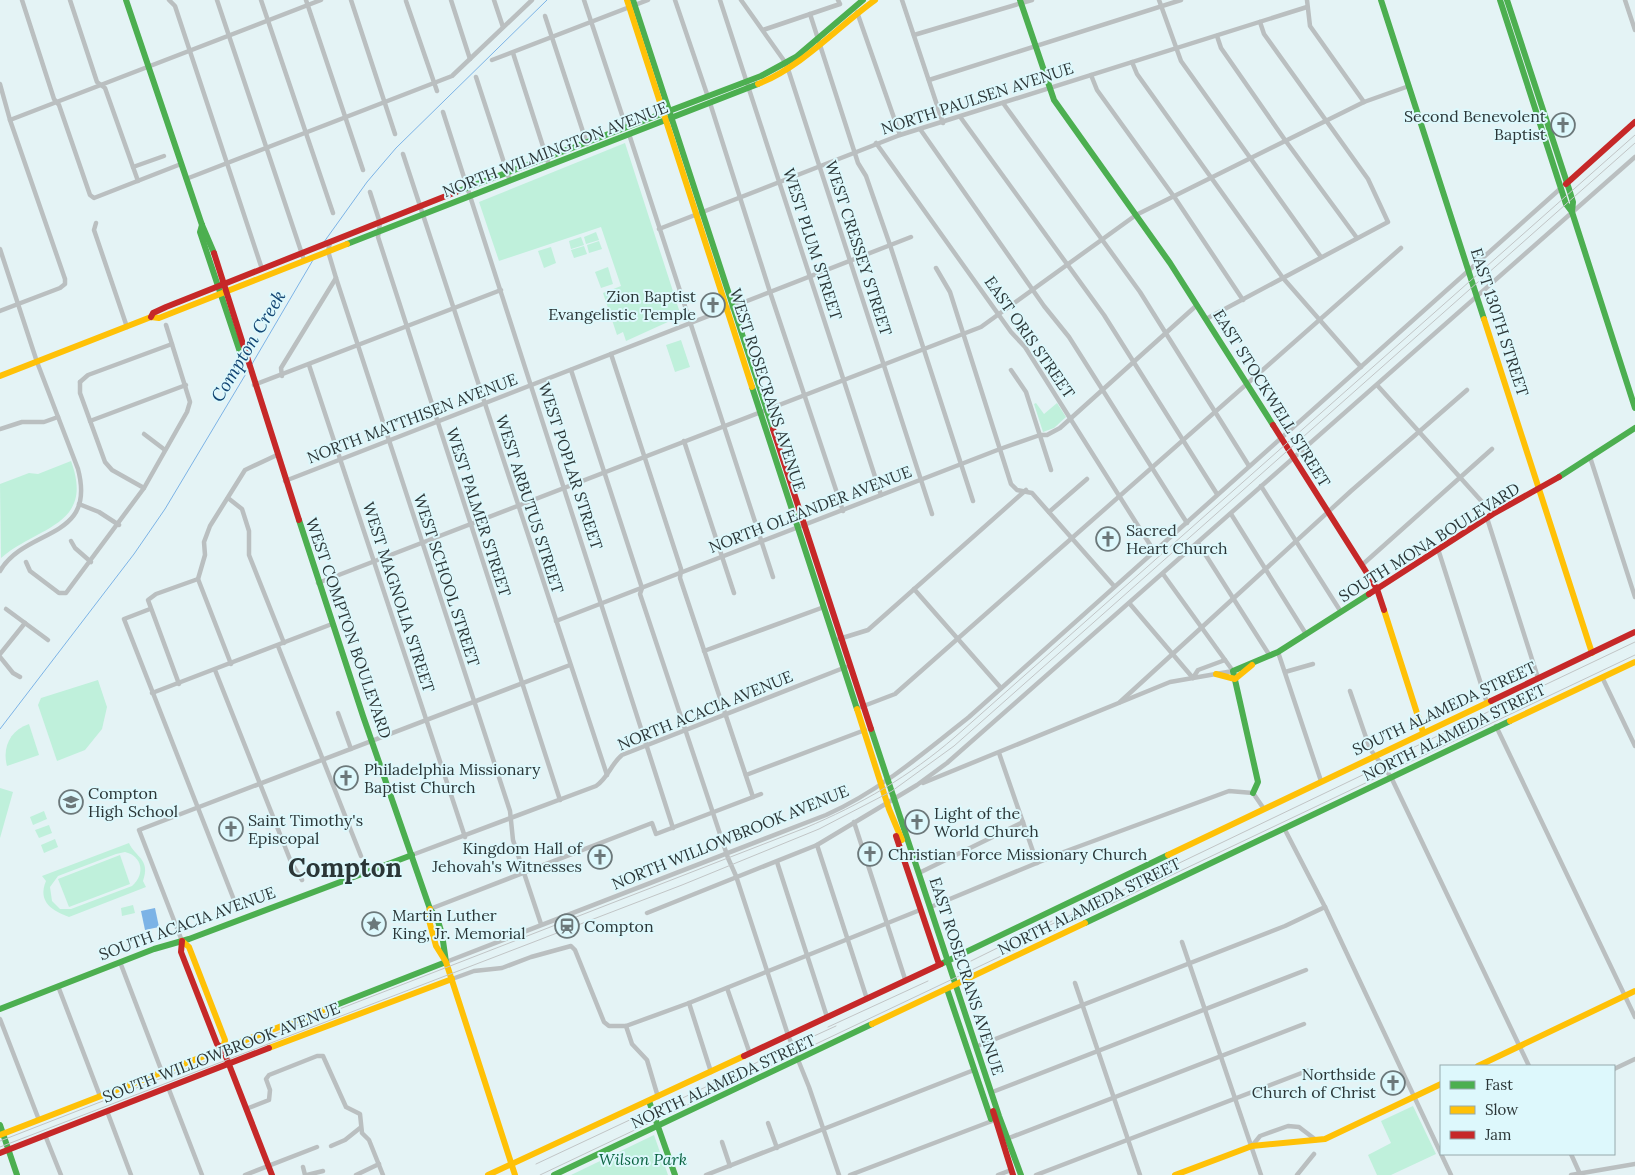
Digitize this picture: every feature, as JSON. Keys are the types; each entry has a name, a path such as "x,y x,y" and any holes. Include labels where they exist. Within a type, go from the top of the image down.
{"main road":[{"name":"WEST COMPTON BOULEVARD","path":"126,0 202,225 209,238 222,289 243,340 254,385 318,583 430,909 427,914 440,956 446,962"},
{"name":"WEST ROSECRANS AVENUE","path":"627,0 632,4 885,784"},
{"name":"NORTH WILMINGTON AVENUE","path":"222,289 262,269 328,251 423,216 589,150 628,131 748,84 787,66 820,46 863,0"},
{"name":"NORTH WILMINGTON AVENUE","path":"787,66 856,9 875,0"},
{"name":"EAST 130TH STREET","path":"1381,0 1592,653"},
{"path":"1500,0 1561,188 1568,208 1572,212"},
{"path":"1507,0 1567,182 1573,202 1572,212 1635,406"},
{"name":"EAST STOCKWELL STREET","path":"1021,2 1054,100 1197,305 1377,589 1423,732"},
{"path":"1561,188 1635,122"},
{"name":"NORTH WILMINGTON AVENUE","path":"222,289 304,258 310,251 508,172 587,142 628,131"},
{"path":"0,376 151,317 153,313 160,310 222,289"},
{"name":"SOUTH MONA BOULEVARD","path":"1232,671 1253,664 1278,652 1490,516 1540,490 1635,428"},
{"name":"WEST ROSECRANS AVENUE","path":"802,527 824,606 838,640"},
{"name":"SOUTH ALAMEDA STREET","path":"1264,809 1635,632"},
{"name":"NORTH ALAMEDA STREET","path":"554,1175 1496,726 1635,662"},
{"path":"1235,679 1253,664"},
{"path":"1232,671 1258,782 1253,793"},
{"path":"1216,674 1235,679"},
{"name":"EAST ROSECRANS AVENUE","path":"885,784 895,801 924,897 1021,1175"},
{"name":"EAST ROSECRANS AVENUE","path":"885,784 889,809 924,897"},
{"path":"895,801 905,824 951,958"},
{"path":"889,809 938,964"},
{"name":"NORTH ALAMEDA STREET","path":"511,1165 750,1054 1264,809"},
{"name":"SOUTH ACACIA AVENUE","path":"0,1009 120,962 182,941 412,855"},
{"path":"182,941 181,952 217,1044 223,1049 228,1061 272,1175"},
{"path":"446,962 515,1175"},
{"name":"SOUTH WILLOWBROOK AVENUE","path":"2,1136 446,962"},
{"name":"SOUTH WILLOWBROOK AVENUE","path":"0,1153 168,1087 228,1061 452,979"},
{"path":"960,983 976,1047 995,1092 1008,1138"},
{"path":"947,989 992,1121 1007,1156"},
{"path":"1480,1065 1635,991"},
{"name":"EAST ROSECRANS AVENUE","path":"976,1047 1012,1172"},
{"path":"1175,1175 1252,1146 1317,1141 1332,1137 1440,1084"},
{"path":"650,1101 674,1175"},
{"path":"0,1125 2,1136 17,1175"},
{"path":"488,1175 511,1165"}],"street":[{"path":"22,0 90,195 94,198 181,164"},
{"path":"70,0 97,82 105,88 138,182"},
{"path":"169,0 176,6 262,269"},
{"path":"217,0 304,258"},
{"path":"261,0 333,213"},
{"path":"10,120 268,20 307,2 321,0"},
{"path":"351,0 395,134"},
{"path":"451,0 470,59"},
{"path":"494,0 503,28"},
{"path":"186,179 452,76 532,0"},
{"path":"584,0 773,577"},
{"path":"492,60 592,22 632,4 648,0"},
{"path":"675,0 843,510"},
{"name":"WEST PLUM STREET","path":"720,0 881,495"},
{"name":"WEST CRESSEY STREET","path":"741,0 787,66 932,514"},
{"path":"902,0 943,123"},
{"path":"914,35 1032,0"},
{"path":"1159,0 1175,49 1181,61 1321,257"},
{"path":"929,80 1181,0"},
{"path":"1307,0 1308,22 1364,102"},
{"path":"1625,0 1635,30"},
{"path":"406,1 437,91"},
{"path":"307,2 363,170"},
{"path":"763,30 839,2"},
{"name":"NORTH PAULSEN AVENUE","path":"659,229 876,143 961,118 1307,7"},
{"path":"856,9 900,135"},
{"path":"810,14 890,246 973,501"},
{"path":"545,16 589,150"},
{"path":"1206,319 1388,222 1368,179 1264,34 1260,22"},
{"path":"1217,36 1221,48 1285,140 1358,238"},
{"path":"513,53 549,166"},
{"path":"1132,62 1137,74 1283,278 1361,367"},
{"path":"1091,75 1097,90 1174,196 1243,300"},
{"path":"476,77 510,180"},
{"path":"0,84 10,120 65,279 65,284 0,311"},
{"path":"318,583 981,327 1136,215 1211,176 1364,102 1409,86"},
{"path":"1003,103 1140,292 1249,466"},
{"name":"WEST POPLAR STREET","path":"443,112 673,828"},
{"path":"961,118 1104,315 1218,494"},
{"path":"920,129 1032,290 1069,337 1186,523"},
{"name":"EAST ORIS STREET","path":"876,143 998,315 1025,347 1154,551"},
{"name":"WEST ARBUTUS STREET","path":"403,154 606,775"},
{"path":"133,167 164,156"},
{"path":"917,785 1170,682 1232,671 1163,574 1635,157"},
{"path":"1154,551 1282,439 1561,188"},
{"path":"370,192 380,223 378,232"},
{"path":"96,223 94,230 127,326"},
{"name":"WEST PALMER STREET","path":"378,232 405,327 560,800"},
{"name":"NORTH MATTHISEN AVENUE","path":"285,481 911,237"},
{"path":"328,251 330,243"},
{"path":"860,707 895,694 1401,248"},
{"path":"0,249 37,362 81,478 80,504 72,517 60,529 16,551 0,571"},
{"name":"WEST SCHOOL STREET","path":"328,251 511,818 513,840 541,924"},
{"path":"936,268 946,283 1014,487 1032,493 1114,586"},
{"path":"282,376 281,368 336,278"},
{"path":"254,385 282,376 501,290"},
{"name":"NORTH OLEANDER AVENUE","path":"556,621 1000,449 1040,435 1048,435 1071,418 1197,305"},
{"path":"26,562 30,571 62,594 68,590 91,562 144,488 189,407 190,398 166,326"},
{"path":"144,488 108,466 102,456 80,393 78,381 88,375 172,344"},
{"path":"610,354 681,573 680,578 753,797"},
{"name":"WEST MAGNOLIA STREET","path":"310,365 465,837"},
{"path":"571,370 642,588 640,594 712,813 726,854 736,876 788,1035 824,1129 838,1175"},
{"path":"1011,370 1026,392 1051,470"},
{"path":"90,421 186,385"},
{"path":"1377,385 1460,478 1490,516 1538,678"},
{"path":"1120,702 1172,652 1235,599 1467,390"},
{"path":"0,428 22,422 44,422 58,417"},
{"path":"144,434 165,450"},
{"path":"684,442 734,593"},
{"path":"1362,565 1492,449"},
{"path":"231,664 198,579 206,555 204,542 206,535 245,470 277,455"},
{"path":"1590,457 1635,597"},
{"path":"1049,512 1088,479"},
{"path":"1261,486 1341,612"},
{"path":"838,640 868,630 1026,490"},
{"path":"228,498 242,509 249,531 249,555 284,643"},
{"path":"80,504 99,512 119,525"},
{"path":"1231,514 1306,634"},
{"path":"71,541 75,548 91,562"},
{"path":"1198,543 1270,656"},
{"path":"1438,549 1487,703"},
{"name":"NORTH WILLOWBROOK AVENUE","path":"446,962 844,807 885,784 969,718 1154,551"},
{"name":"NORTH WILLOWBROOK AVENUE","path":"647,913 817,845 887,802 895,801 977,738 1163,574"},
{"path":"179,684 148,600 156,594 198,579"},
{"path":"914,589 1000,688"},
{"path":"1130,604 1193,678"},
{"path":"704,651 824,606"},
{"path":"6,608 48,640"},
{"path":"150,609 124,619 236,905"},
{"path":"20,677 13,673 0,656 25,623"},
{"path":"152,693 332,624"},
{"path":"278,646 361,856"},
{"path":"1278,652 1321,781"},
{"path":"1193,678 1198,670 1225,660"},
{"path":"1285,672 1313,664"},
{"path":"182,941 139,830 570,665"},
{"name":"NORTH ACACIA AVENUE","path":"412,855 465,837 596,786 606,775 613,763 622,755 847,667"},
{"path":"215,670 291,862 302,880"},
{"path":"1602,677 1635,746"},
{"path":"1350,691 1370,749 1391,777 1529,1065"},
{"path":"338,713 351,749"},
{"path":"1496,726 1635,1017"},
{"path":"746,776 867,729"},
{"path":"999,753 1037,863"},
{"path":"933,906 1037,863 1220,794 1238,790 1253,793 1264,809"},
{"path":"430,909 652,823 656,834 761,794"},
{"path":"854,822 906,980"},
{"path":"921,872 1023,822"},
{"path":"1284,828 1325,908 1440,1152"},
{"path":"817,845 867,998"},
{"path":"777,862 827,1017"},
{"path":"976,1047 1190,964 1325,908"},
{"path":"452,979 474,971 502,968 531,957 571,946 575,950 599,1014 609,1026 626,1026 689,1004 846,938 920,910"},
{"path":"1182,942 1261,1175"},
{"path":"120,962 162,1072"},
{"path":"995,1092 1306,970"},
{"path":"1075,983 1140,1175"},
{"path":"58,986 100,1096"},
{"path":"727,988 750,1054"},
{"path":"689,1004 711,1072"},
{"path":"0,1019 39,1120"},
{"path":"1008,1138 1304,1024"},
{"path":"626,1026 632,1044 646,1060 658,1097"},
{"path":"246,1109 269,1100 270,1090 266,1079 269,1075 317,1056 323,1056 346,1107 360,1114 360,1128 369,1140 383,1175"},
{"path":"1615,1069 1635,1059"},
{"path":"1036,1175 1312,1069"},
{"path":"706,1175 974,1070"},
{"path":"168,1087 202,1175"},
{"path":"107,1111 131,1175"},
{"path":"850,1175 992,1121"},
{"path":"768,1123 777,1148"},
{"path":"1252,1146 1260,1136 1288,1126 1299,1127 1317,1141"},
{"path":"331,1146 345,1140 360,1128"},
{"path":"45,1135 61,1175"},
{"path":"722,1142 730,1166"},
{"path":"245,1175 317,1147"},
{"path":"1297,1175 1314,1154"},
{"path":"1442,1155 1451,1175"},
{"path":"1571,1155 1580,1174"},
{"path":"356,1175 379,1164"},
{"path":"1571,1175 1635,1164"},
{"path":"303,1167 306,1175 323,1171"},
{"path":"998,1175 1012,1172"}],"green space":[{"path":"625,143 681,316 626,341 623,332 617,335 603,293 621,286 601,227 499,261 479,202"},
{"path":"596,232 599,240 586,244 584,237"},
{"path":"581,237 584,245 571,249 569,241"},
{"path":"599,241 602,249 589,253 587,245"},
{"path":"584,246 587,254 574,258 571,250"},
{"path":"551,247 556,263 544,268 538,251"},
{"path":"608,267 613,284 601,288 595,272"},
{"path":"681,340 690,367 675,372 666,345"},
{"path":"1036,403 1044,414 1057,403 1066,417 1054,428 1043,432 1034,404"},
{"path":"71,461 76,483 75,499 69,512 59,522 1,558 0,484 29,473 38,474"},
{"path":"98,680 107,707 102,729 85,750 57,761 38,705 41,698"},
{"path":"29,724 39,755 7,766 6,753 9,740 22,727"},
{"path":"0,788 13,792 0,838"},
{"path":"44,811 47,819 33,825 30,817"},
{"path":"49,825 52,833 39,838 35,830"},
{"path":"55,839 58,847 44,853 41,845"},
{"path":"129,843 144,863 145,874 143,881 146,887 69,917 57,912 48,905 44,895 46,881 42,876","holes":["125,852 131,854 140,866 139,876 132,886 71,909 60,909 52,901 50,887 58,876 116,854"]},
{"path":"120,855 130,884 69,907 58,879"},
{"path":"133,905 135,913 122,916 121,908"},
{"path":"1413,1106 1436,1154 1391,1175 1377,1175 1368,1155 1391,1143 1381,1121"},
{"name":"Wilson Park","path":"654,1135 668,1175 571,1175"}],"water":[{"path":"155,908 159,927 145,930 141,911"}],"waterway":[{"name":"Compton Creek","path":"324,242 367,182 396,148 547,0"},
{"name":"Compton Creek","path":"252,364 313,260"},
{"name":"Compton Creek","path":"0,729 134,554 165,509 247,372"}],"tram line":[{"path":"0,1147 682,885 819,829 892,791 954,746 1635,143"}],"railway":[{"path":"0,1141 805,828 845,810 884,789 955,737 1635,135"},
{"path":"1387,760 1635,642"},
{"path":"540,1175 1635,655"},
{"path":"1046,927 1373,770"},
{"path":"971,961 1052,921"},
{"path":"828,1027 928,981"},
{"path":"801,1042 836,1026"},
{"path":"670,1104 785,1049"},
{"path":"536,1164 636,1117"}],"traffic: fast":[{"path":"126,0 202,225 214,253"},
{"path":"633,0 773,429"},
{"path":"456,192 761,76 796,57 863,0"},
{"path":"1020,0 1054,100 1170,263 1273,425"},
{"path":"1381,0 1484,319"},
{"path":"1500,0 1566,204 1572,212 1635,408"},
{"path":"1507,0 1570,192 1573,202 1572,212"},
{"path":"347,244 758,84"},
{"path":"202,225 200,232 240,352 245,355"},
{"path":"752,387 857,709"},
{"path":"1559,477 1635,428"},
{"path":"299,520 363,716 430,909 437,918 442,934 446,962"},
{"path":"1253,793 1258,782 1233,671 1278,652 1369,594"},
{"path":"1085,923 1510,721"},
{"path":"871,729 999,1116 1021,1175"},
{"path":"0,1009 154,949 189,939 412,855"},
{"path":"941,964 1168,855"},
{"path":"331,1007 446,962"},
{"path":"947,989 991,1119"},
{"path":"554,1175 872,1024"},
{"path":"649,1101 675,1175"},
{"path":"0,1125 17,1175"}],"traffic: slow":[{"path":"627,0 752,387"},
{"path":"758,84 805,57 875,0"},
{"path":"0,376 151,317 159,318 347,244"},
{"path":"1484,319 1592,653"},
{"path":"1384,610 1423,732"},
{"path":"1510,721 1635,662"},
{"path":"1216,674 1235,679 1252,665"},
{"path":"1168,855 1491,701"},
{"path":"857,709 889,809 902,840"},
{"path":"430,909 427,913 436,946 446,962 515,1175"},
{"path":"872,1024 1085,923"},
{"path":"182,941 189,947 225,1040 223,1049"},
{"path":"269,1048 452,979"},
{"path":"1480,1065 1635,991"},
{"path":"0,1135 331,1007"},
{"path":"488,1175 744,1056"},
{"path":"1175,1175 1252,1146 1325,1139 1440,1084"}],"traffic: jam":[{"path":"1566,184 1635,122"},
{"path":"151,317 153,313 166,307 456,192"},
{"path":"214,253 299,520"},
{"path":"1273,425 1377,589 1384,610"},
{"path":"773,429 871,729"},
{"path":"1369,594 1493,514 1559,477"},
{"path":"1491,701 1635,632"},
{"path":"896,836 939,964"},
{"path":"182,941 181,952 217,1044 223,1049 272,1175"},
{"path":"744,1056 941,964"},
{"path":"0,1153 269,1048"},
{"path":"993,1111 1013,1175"}],"place":[{"name":"Second Benevolent Baptist","path":"1563,125"},
{"name":"Zion Baptist Evangelistic Temple","path":"713,305"},
{"name":"Sacred Heart Church","path":"1108,539"},
{"name":"Philadelphia Missionary Baptist Church","path":"346,778"},
{"name":"Compton High School","path":"71,802"},
{"name":"Light of the World Church","path":"917,822"},
{"name":"Saint Timothy's Episcopal","path":"231,829"},
{"name":"Christian Force Missionary Church","path":"870,854"},
{"name":"Kingdom Hall of Jehovah's Witnesses","path":"600,857"},
{"name":"Martin Luther King, Jr. Memorial","path":"374,924"},
{"name":"Compton","path":"567,926"},
{"name":"Northside Church of Christ","path":"1393,1083"}],"district":[{"name":"Compton","path":"345,867"}]}
